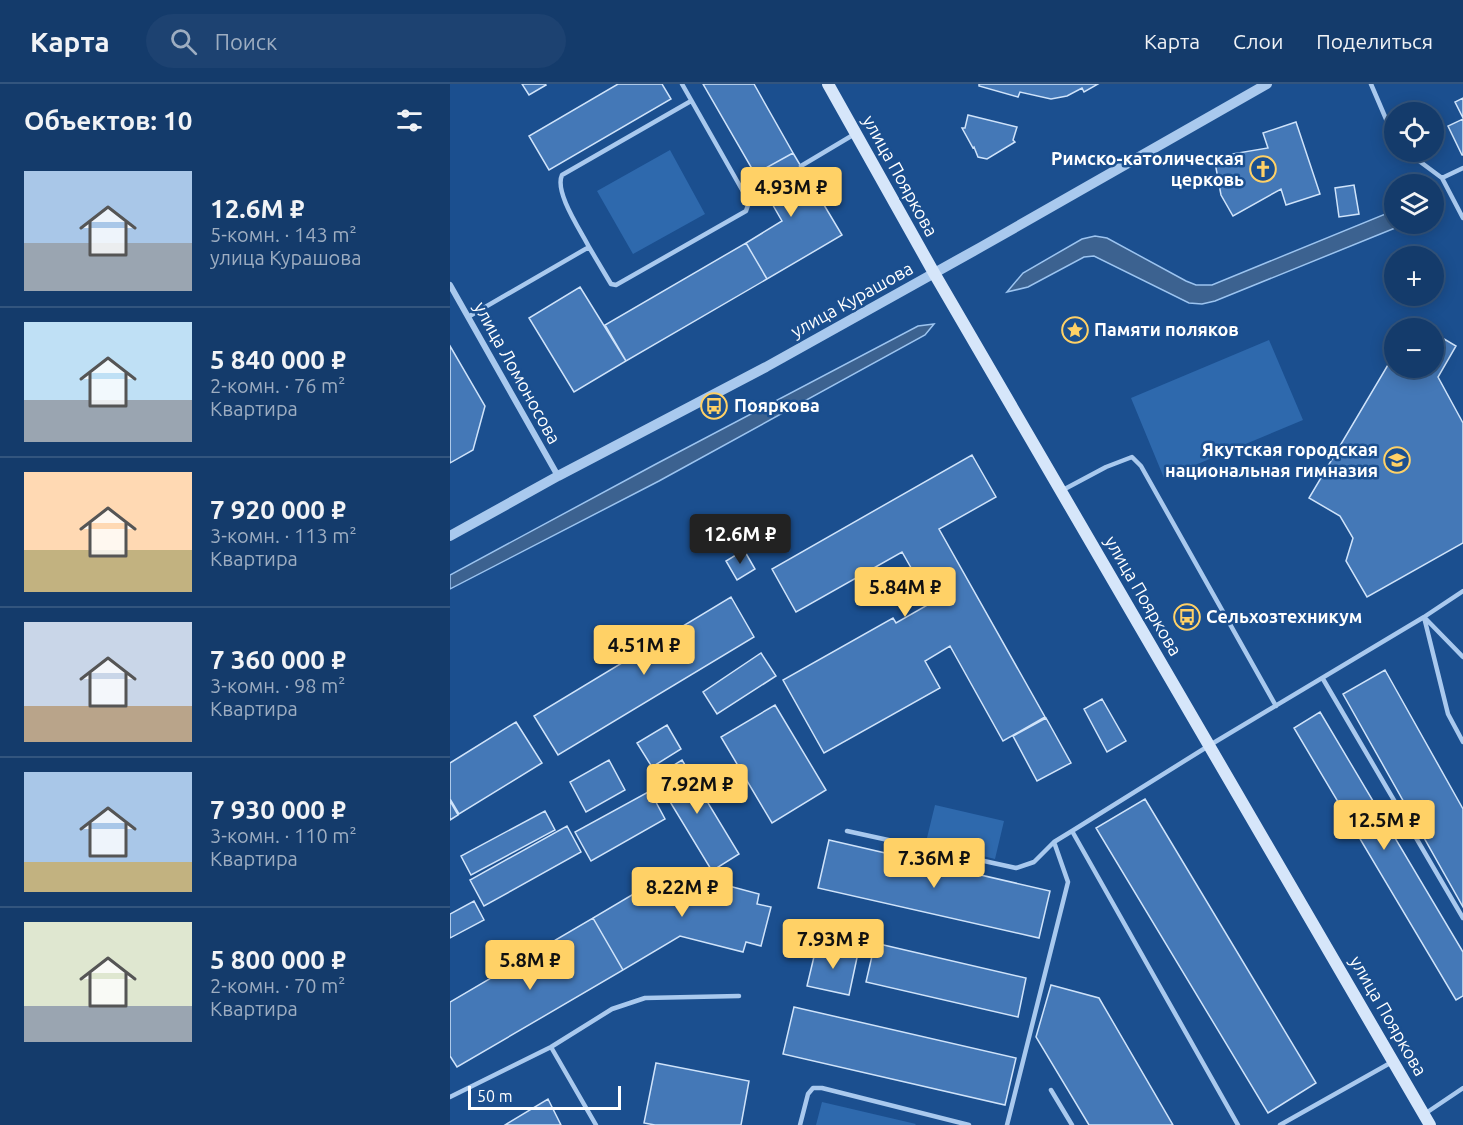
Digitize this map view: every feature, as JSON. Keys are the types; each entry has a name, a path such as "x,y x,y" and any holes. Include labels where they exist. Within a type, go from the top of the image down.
{"main road":[{"name":"улица Пояркова","path":"828,84 934,273 1427,1120"}],"street":[{"name":"улица Курашова","path":"450,536 558,476 766,367 1267,84"},
{"name":"улица Ломоносова","path":"450,285 558,476"}],"lane":[{"path":"682,84 747,198 749,202 746,211 616,285 611,284 561,194 560,180 562,176 691,101"},
{"path":"1371,84 1384,114"},
{"path":"801,166 856,133"},
{"path":"1420,162 1437,174"},
{"path":"1444,177 1463,168"},
{"path":"1444,182 1463,218"},
{"path":"747,198 763,188"},
{"path":"468,317 589,247"},
{"path":"1061,491 1106,467 1132,457 1141,466 1276,706"},
{"path":"847,831 1016,868 1034,862 1054,842 1463,591"},
{"path":"1424,617 1463,657"},
{"path":"1424,617 1448,714 1463,742"},
{"path":"1323,679 1463,918"},
{"path":"1072,831 1238,1125"},
{"path":"1007,1125 1068,882 1054,842"},
{"path":"450,1097 551,1047 612,1009 645,998 739,996"},
{"path":"551,1047 597,1125"},
{"path":"1280,1125 1394,1061"},
{"path":"800,1125 808,1094 813,1088 822,1088 969,1125"},
{"path":"1427,1120 1463,1088"},
{"path":"1052,1090 1072,1125"}],"shaded area":[{"path":"670,150 705,214 633,254 597,191"},
{"path":"1384,215 1384,233 1215,301 1202,304 1189,303 1094,256 1084,257 1028,287 1007,292 1023,273 1082,239 1095,236 1107,238 1186,281 1196,285 1212,285"},
{"path":"934,324 925,335 659,481 450,589 450,575 918,326"},
{"path":"1269,340 1303,420 1164,478 1131,398"},
{"path":"935,805 1004,821 995,859 926,842"},
{"path":"822,1102 916,1124 816,1125"}],"building":[{"path":"522,84 545,84 546,85 529,95"},
{"path":"618,84 662,84 671,99 549,170 529,136"},
{"path":"703,84 754,84 793,153 755,174"},
{"path":"979,84 1098,84 1084,92 1082,88 1067,96 1051,99 1020,92 1018,97 979,86"},
{"path":"1463,98 1463,118 1455,102"},
{"path":"968,115 1017,127 1013,140 1015,142 987,159 978,157 962,128 965,128"},
{"path":"1463,119 1463,155 1462,155 1448,126"},
{"name":"Римско-католическая церковь","path":"1296,122 1320,194 1286,205 1281,189 1233,216 1221,195 1214,157 1268,148 1263,133"},
{"path":"793,153 842,235 767,279 746,243 782,221 755,174"},
{"path":"1354,185 1359,214 1339,217 1335,188"},
{"path":"746,243 767,279 626,361 605,325"},
{"path":"580,287 626,361 574,392 529,318"},
{"name":"Якутская городская национальная гимназия","path":"1444,339 1456,346 1444,367"},
{"path":"450,346 485,406 473,450 450,463"},
{"name":"Якутская городская национальная гимназия","path":"1384,372 1384,378 1439,378 1463,423 1463,543 1367,597 1346,561 1353,538 1340,516 1309,498"},
{"path":"972,455 996,497 939,529 1045,717 1003,741 950,646 925,661 940,688 824,753 783,680 893,618 896,623 931,603 902,552 796,612 772,569"},
{"path":"744,550 755,569 737,580 726,561"},
{"path":"731,597 754,637 558,755 534,716"},
{"path":"761,653 776,676 717,714 703,692"},
{"path":"1385,670 1463,809 1463,907 1343,694"},
{"path":"1102,699 1126,741 1107,752 1084,709"},
{"path":"775,705 826,790 772,823 721,737"},
{"path":"1320,712 1463,952 1463,996 1456,1000 1294,728"},
{"path":"1046,718 1071,763 1037,781 1013,736"},
{"path":"516,722 542,763 459,814 450,799 450,763"},
{"path":"667,725 681,749 652,767 637,743"},
{"path":"609,760 625,790 586,812 570,782"},
{"path":"682,760 739,854 712,871 655,777"},
{"path":"650,791 665,819 591,861 575,832"},
{"path":"1145,799 1316,1083 1268,1113 1096,828"},
{"path":"450,801 458,815 450,820"},
{"path":"545,811 555,830 471,875 461,856"},
{"path":"567,826 581,852 484,906 470,880"},
{"path":"829,840 1050,891 1039,938 818,888"},
{"path":"661,869 679,873 678,880 697,885 699,878 759,894 757,904 771,907 761,946 746,942 743,952 680,936 623,970 593,918 659,879"},
{"path":"474,901 484,920 450,938 450,914"},
{"path":"593,918 623,970 457,1067 450,1056 450,1002"},
{"path":"875,943 1026,978 1018,1017 866,982"},
{"path":"817,944 858,953 849,995 807,986"},
{"path":"1051,985 1099,998 1173,1125 1089,1125 1036,1037"},
{"path":"794,1007 1016,1058 1005,1105 783,1054"},
{"path":"656,1063 749,1081 741,1125 644,1123"},
{"path":"548,1099 561,1125 505,1125"}],"place":[{"name":"Римско-католическая церковь","path":"1263,169"},
{"name":"Памяти поляков","path":"1075,330"},
{"name":"Пояркова","path":"714,406"},
{"name":"Якутская городская национальная гимназия","path":"1397,460"},
{"name":"Сельхозтехникум","path":"1187,617"}]}
